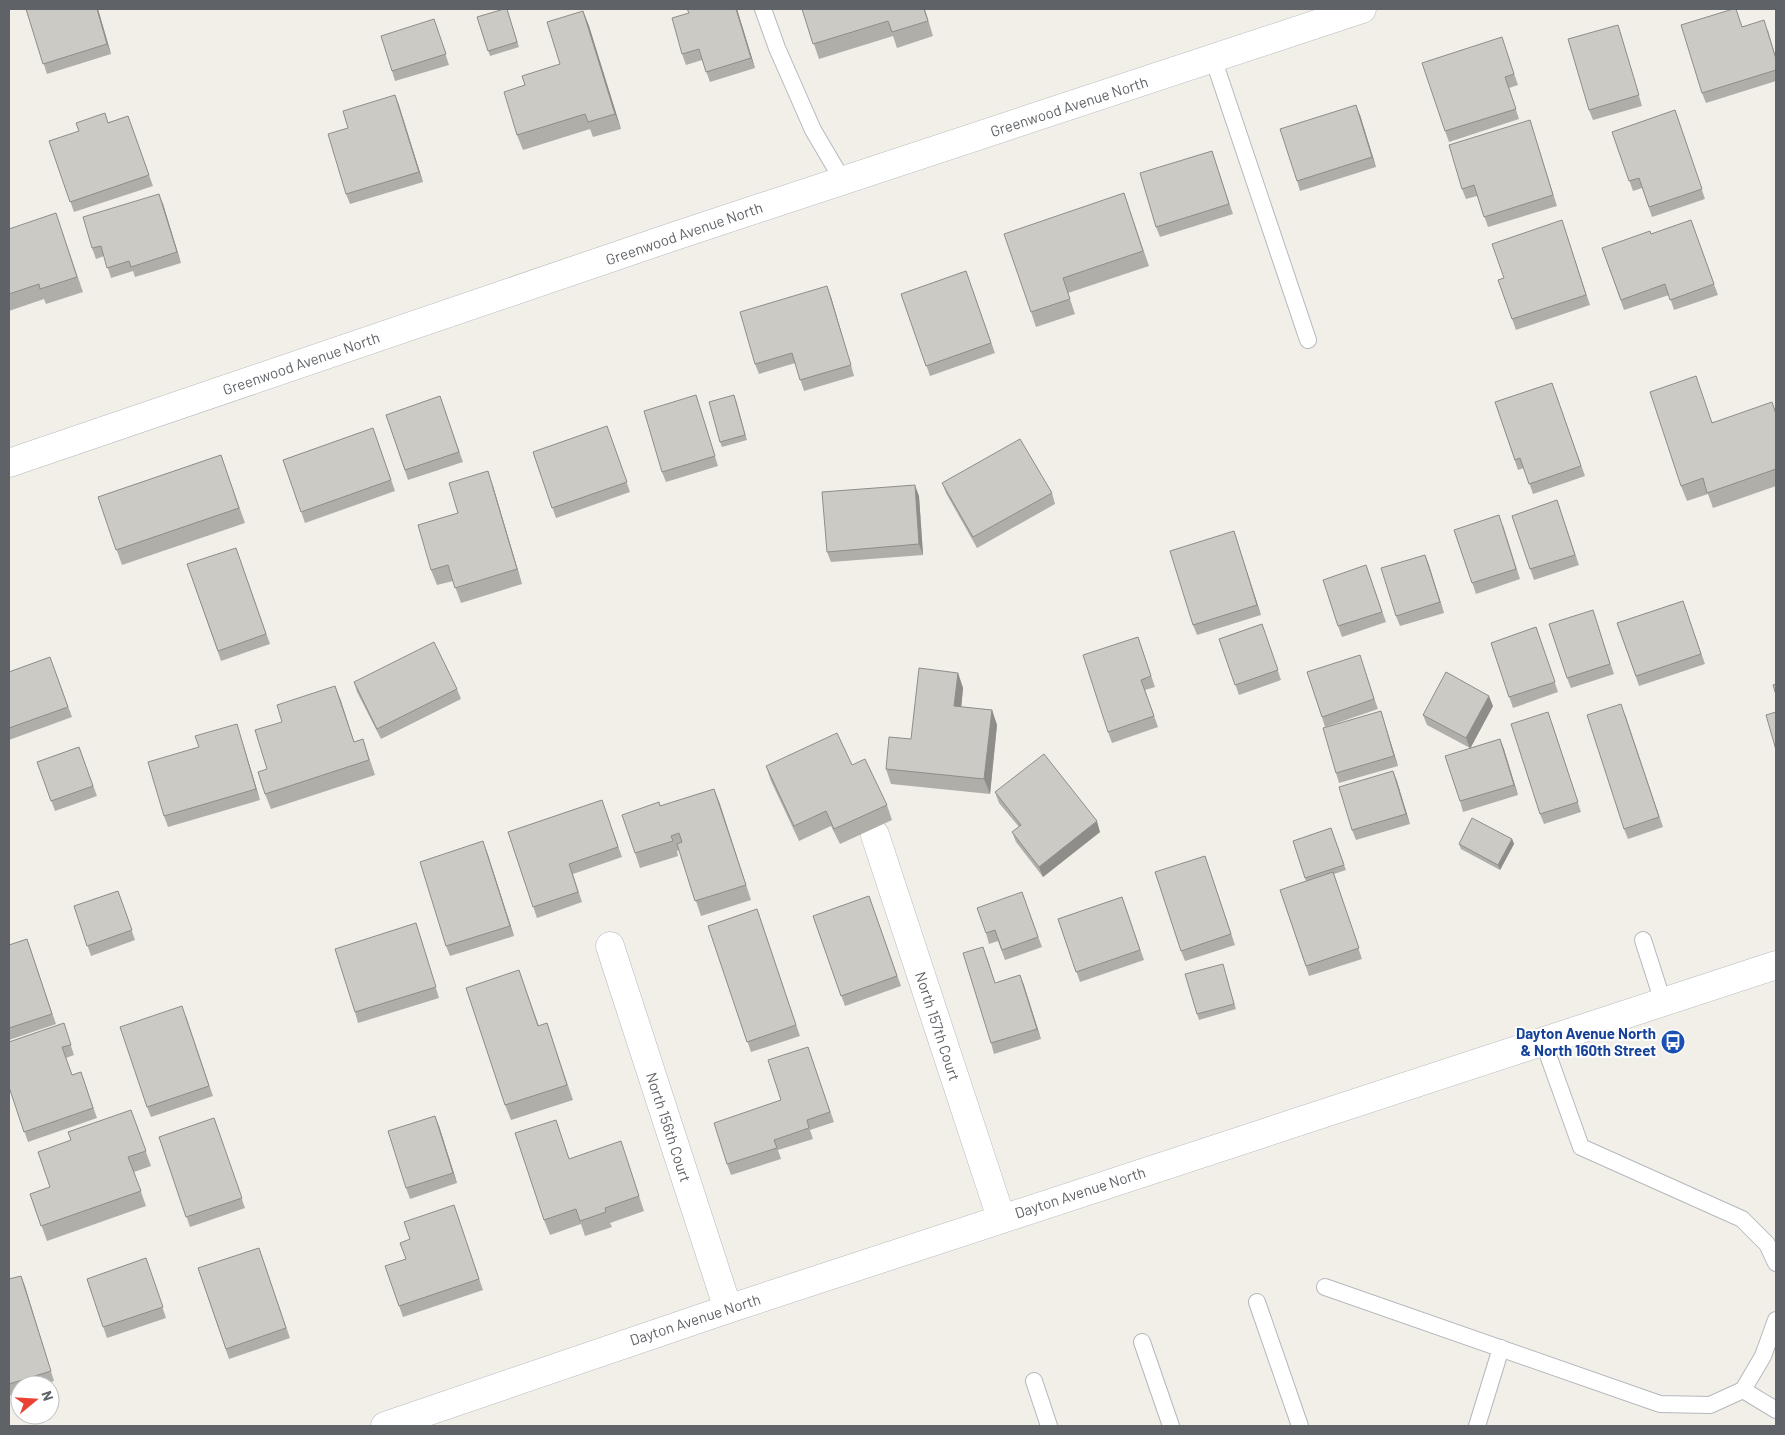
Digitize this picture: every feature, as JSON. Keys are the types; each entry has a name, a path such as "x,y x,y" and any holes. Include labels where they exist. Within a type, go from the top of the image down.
{"street":[{"name":"Greenwood Avenue North","path":"9,463 675,236 1362,9"},
{"name":"North 157th Court","path":"875,835 1001,1218"},
{"name":"North 156th Court","path":"610,946 728,1309"},
{"name":"Dayton Avenue North","path":"385,1426 1001,1218 1776,964"}],"lane":[{"path":"763,9 777,48 813,130 843,181"},
{"path":"1213,58 1308,340"},
{"path":"1643,940 1663,1002"},
{"path":"1543,1041 1581,1146 1742,1219 1767,1244 1776,1263"},
{"path":"1325,1287 1660,1404 1710,1405 1743,1390 1763,1356 1776,1320"},
{"path":"1257,1302 1300,1426"},
{"path":"1142,1342 1171,1426"},
{"path":"1477,1426 1501,1348"},
{"path":"1034,1381 1049,1426"},
{"path":"1743,1390 1776,1410"}],"building":[{"path":"26,9 97,9 107,44 43,64"},
{"path":"507,9 517,42 488,51 477,17"},
{"path":"687,9 736,9 751,58 706,72 699,49 682,54 672,18 689,13"},
{"path":"802,9 924,9 928,21 892,32 888,21 813,44"},
{"path":"1736,9 1742,27 1764,20 1776,59 1776,70 1702,93 1681,25"},
{"path":"583,11 615,114 588,122 585,114 517,135 504,92 525,85 522,76 560,64 547,22"},
{"path":"434,19 446,54 392,71 381,36"},
{"path":"1618,25 1639,95 1589,110 1568,39"},
{"path":"1502,37 1514,74 1505,77 1516,109 1445,131 1422,63"},
{"path":"395,95 419,172 346,194 328,134 348,128 343,111"},
{"path":"1356,105 1372,157 1297,181 1280,129"},
{"path":"1675,110 1702,189 1649,207 1639,178 1629,181 1612,132"},
{"path":"105,113 108,123 128,116 149,175 70,202 49,141 79,131 76,123"},
{"path":"1530,120 1553,195 1484,217 1474,185 1462,189 1449,145"},
{"path":"1212,151 1229,204 1156,227 1140,173"},
{"path":"1124,193 1143,251 1063,278 1070,299 1031,312 1004,234"},
{"path":"159,194 177,252 131,267 129,261 107,268 101,246 92,248 83,217"},
{"path":"56,213 77,277 40,289 39,284 9,294 9,229"},
{"path":"1562,220 1586,295 1512,319 1498,280 1504,278 1492,244"},
{"path":"1691,220 1714,284 1670,300 1665,284 1621,300 1602,248 1650,231 1651,234"},
{"path":"966,271 991,343 926,366 901,294"},
{"path":"827,286 851,365 800,380 792,353 755,364 740,312"},
{"path":"1696,376 1712,423 1772,402 1776,414 1776,469 1707,493 1703,478 1681,486 1650,392"},
{"path":"1552,383 1581,466 1529,484 1520,458 1515,460 1495,402"},
{"path":"696,395 715,456 662,472 644,411"},
{"path":"734,395 745,435 720,442 709,402"},
{"path":"440,396 459,452 405,470 386,415"},
{"path":"607,426 627,482 552,508 533,452"},
{"path":"373,428 391,480 301,512 283,460"},
{"path":"1020,439 1052,493 973,537 942,483"},
{"path":"221,455 239,508 116,550 98,497"},
{"path":"488,471 517,569 455,588 448,565 431,570 418,525 458,513 449,483"},
{"path":"915,485 919,544 827,552 822,492"},
{"path":"1557,500 1575,555 1530,569 1512,516"},
{"path":"1499,515 1516,569 1472,583 1454,530"},
{"path":"1234,531 1257,605 1193,625 1170,551"},
{"path":"236,548 266,634 218,651 187,564"},
{"path":"1425,555 1440,602 1396,616 1381,568"},
{"path":"1366,565 1382,612 1338,626 1323,580"},
{"path":"1683,601 1701,654 1636,676 1617,623"},
{"path":"1593,610 1610,664 1567,678 1549,624"},
{"path":"1262,624 1278,670 1235,685 1219,639"},
{"path":"1536,627 1555,682 1509,697 1491,643"},
{"path":"1138,637 1151,676 1141,680 1154,716 1108,732 1083,655"},
{"path":"434,642 457,689 377,729 354,682"},
{"path":"1360,655 1374,699 1322,717 1307,672"},
{"path":"50,657 68,707 9,728 9,672"},
{"path":"919,668 958,673 954,706 992,710 984,779 886,769 889,737 911,739"},
{"path":"1446,672 1489,696 1466,738 1423,715"},
{"path":"1776,684 1776,695 1773,685"},
{"path":"335,686 354,742 363,739 369,760 265,794 258,772 267,769 255,730 282,722 277,705"},
{"path":"1621,704 1659,817 1624,829 1587,715"},
{"path":"1381,711 1394,756 1336,773 1323,728"},
{"path":"1548,712 1578,802 1540,814 1511,724"},
{"path":"1776,712 1776,750 1766,715"},
{"path":"237,724 256,789 164,816 148,762 199,747 195,736"},
{"path":"837,733 852,765 865,759 887,805 834,829 826,811 794,826 766,766"},
{"path":"1500,739 1514,785 1460,801 1445,756"},
{"path":"79,747 93,786 51,801 37,762"},
{"path":"1044,754 1097,821 1039,867 1012,832 1021,825 995,792"},
{"path":"1393,771 1406,814 1352,830 1339,787"},
{"path":"714,789 746,885 695,901 677,844 682,842 679,833 671,836 673,841 635,853 622,815 659,802 660,806"},
{"path":"602,800 618,847 569,864 578,892 533,907 508,832"},
{"path":"1472,818 1512,839 1498,865 1459,844"},
{"path":"1331,828 1344,865 1305,878 1293,841"},
{"path":"483,841 510,926 446,946 420,862"},
{"path":"1205,856 1231,934 1181,951 1155,872"},
{"path":"1333,872 1359,948 1306,966 1280,890"},
{"path":"118,891 132,930 87,946 74,906"},
{"path":"1022,892 1038,937 1002,950 995,930 986,933 977,908"},
{"path":"869,896 897,976 841,996 813,916"},
{"path":"1122,897 1140,950 1076,972 1058,919"},
{"path":"757,909 796,1025 747,1042 708,926"},
{"path":"416,923 436,987 355,1012 335,949"},
{"path":"27,939 52,1014 9,1028 9,945"},
{"path":"983,947 995,983 1020,975 1037,1029 991,1043 963,953"},
{"path":"1223,964 1234,1004 1197,1014 1185,974"},
{"path":"519,970 538,1026 547,1023 567,1085 505,1105 466,988"},
{"path":"182,1006 209,1086 147,1107 120,1027"},
{"path":"64,1023 71,1045 62,1047 72,1075 81,1072 93,1108 24,1132 9,1087 9,1042"},
{"path":"808,1047 830,1112 807,1120 809,1128 774,1140 777,1148 727,1164 714,1123 781,1100 768,1060"},
{"path":"131,1110 146,1151 128,1157 141,1191 41,1226 30,1194 50,1187 38,1152 71,1140 68,1132"},
{"path":"435,1116 453,1173 406,1188 388,1131"},
{"path":"214,1118 242,1198 186,1217 159,1137"},
{"path":"556,1120 569,1159 621,1141 639,1196 605,1208 606,1212 580,1221 576,1209 544,1220 515,1133"},
{"path":"454,1205 479,1279 399,1306 385,1266 406,1259 400,1243 410,1239 404,1222"},
{"path":"259,1248 286,1328 226,1349 198,1268"},
{"path":"146,1258 163,1307 103,1327 87,1279"},
{"path":"21,1276 51,1371 38,1375 10,1375 9,1384 9,1279"}],"place":[{"name":"Dayton Avenue North & North 160th Street","path":"1673,1042"}]}
